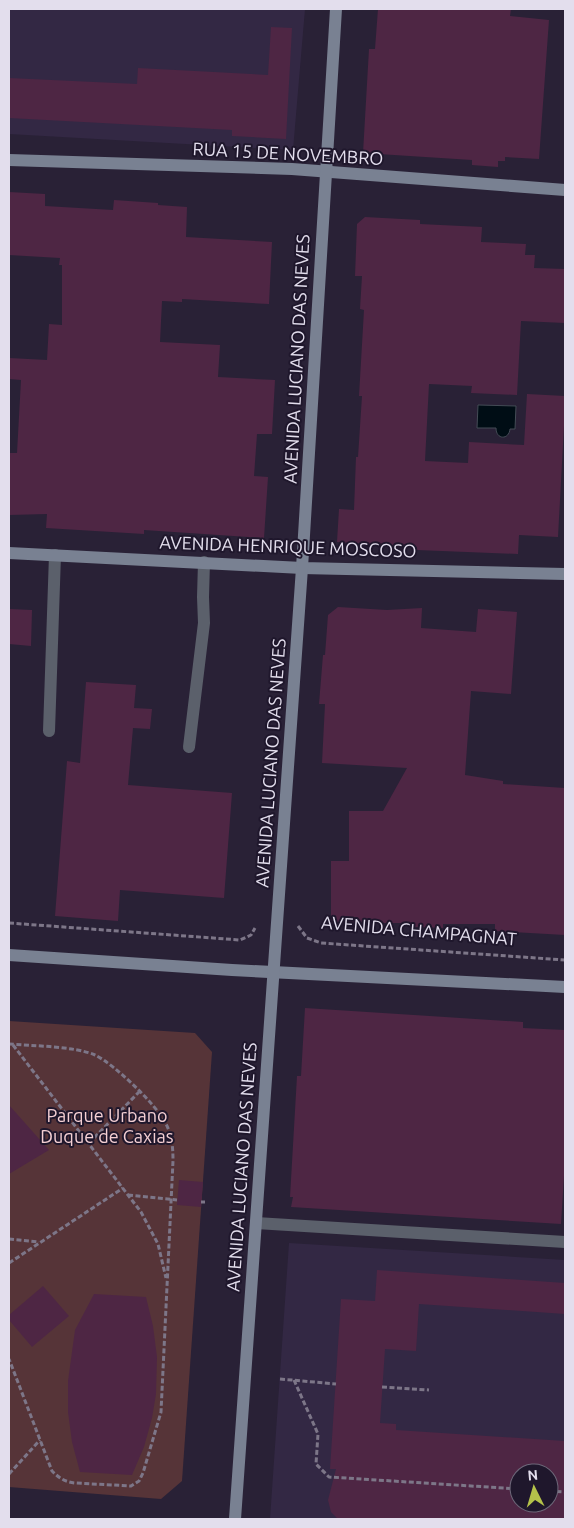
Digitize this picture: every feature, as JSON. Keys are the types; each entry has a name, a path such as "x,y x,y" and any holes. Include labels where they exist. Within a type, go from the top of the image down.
{"main road":[{"name":"AVENIDA LUCIANO DAS NEVES","path":"235,1519 302,568 336,9"},
{"name":"RUA 15 DE NOVEMBRO","path":"9,160 292,169 565,190"},
{"name":"AVENIDA HENRIQUE MOSCOSO","path":"9,553 302,568 565,574"},
{"path":"9,955 232,970 565,987"}],"street":[{"path":"49,731 55,555"},
{"path":"189,747 204,623 204,562"},
{"path":"256,1223 565,1242"}],"path":[{"path":"9,923 240,940 251,935 257,924 277,925"},
{"name":"AVENIDA CHAMPAGNAT","path":"277,925 298,926 307,938 321,942 565,960"},
{"path":"9,1358 52,1471 68,1482 131,1486 139,1481 161,1412 173,1161 171,1135 160,1113 115,1068 95,1055 71,1049 11,1044"},
{"path":"11,1044 141,1212 158,1244 167,1283"},
{"path":"89,1143 139,1092"},
{"path":"9,1263 123,1188"},
{"path":"128,1195 177,1200"},
{"path":"9,1239 40,1242"},
{"path":"280,1379 336,1384"},
{"path":"294,1380 318,1434 316,1464 329,1477 509,1488"},
{"path":"382,1387 429,1390"},
{"path":"9,1474 40,1440"}],"shaded area":[{"path":"9,9 305,9 293,150 9,134"},
{"path":"478,405 516,406 515,429 510,429 509,433 503,437 498,435 496,428 477,428"},
{"path":"289,1243 565,1260 565,1519 270,1519"}],"green space":[{"name":"Parque Urbano Duque de Caxias","path":"9,1021 195,1033 212,1052 182,1481 161,1499 9,1487"}],"building":[{"path":"378,9 511,9 510,16 549,20 539,159 505,157 505,161 498,161 498,167 472,165 472,160 363,153 369,49 375,49"},
{"path":"271,27 292,28 286,139 232,136 232,130 9,118 9,78 137,84 138,68 268,75"},
{"path":"9,192 45,194 45,206 113,210 114,200 187,207 186,237 272,242 269,304 182,299 182,302 162,301 160,342 220,345 218,377 275,380 272,434 257,434 254,476 268,477 264,538 144,530 144,534 46,528 47,514 9,515 9,453 17,453 21,380 9,379 9,358 47,360 49,324 62,325 62,265 59,265 60,258 9,255"},
{"path":"365,217 420,220 420,224 482,227 481,242 526,244 525,255 535,255 534,268 565,269 565,323 521,321 517,395 471,393 472,386 429,384 425,461 468,463 469,442 524,445 527,394 565,396 558,537 519,535 518,554 417,550 417,547 337,542 339,509 354,510 356,457 358,457 362,396 359,396 364,310 360,309 362,276 355,276 357,224"},
{"path":"338,607 387,610 422,608 421,628 476,632 478,609 517,612 511,694 471,691 465,775 503,781 503,784 565,788 565,935 495,931 495,924 443,924 443,928 415,927 415,923 331,923 331,861 349,861 349,811 383,811 407,768 322,763 325,704 319,704 323,655 325,655 328,615"},
{"path":"9,609 32,610 31,646 9,644"},
{"path":"86,682 136,685 134,708 152,709 150,729 133,728 128,785 232,793 224,898 120,890 118,921 55,916 67,761 80,763"},
{"path":"305,1008 523,1022 523,1028 565,1030 565,1160 561,1224 291,1207 293,1197 290,1197 297,1076 301,1076"},
{"path":"9,1105 49,1150 9,1174"},
{"path":"179,1180 203,1182 201,1207 177,1205"},
{"path":"377,1270 565,1283 565,1314 419,1304 416,1351 385,1349 380,1423 396,1424 396,1430 565,1441 565,1519 338,1519 331,1512 328,1500 336,1469 330,1469 341,1299 375,1301"},
{"path":"43,1286 69,1316 32,1347 9,1320 9,1315"},
{"path":"94,1294 146,1297 153,1326 157,1357 156,1394 144,1447 132,1475 80,1472 72,1442 68,1412 68,1381 75,1330"}]}
